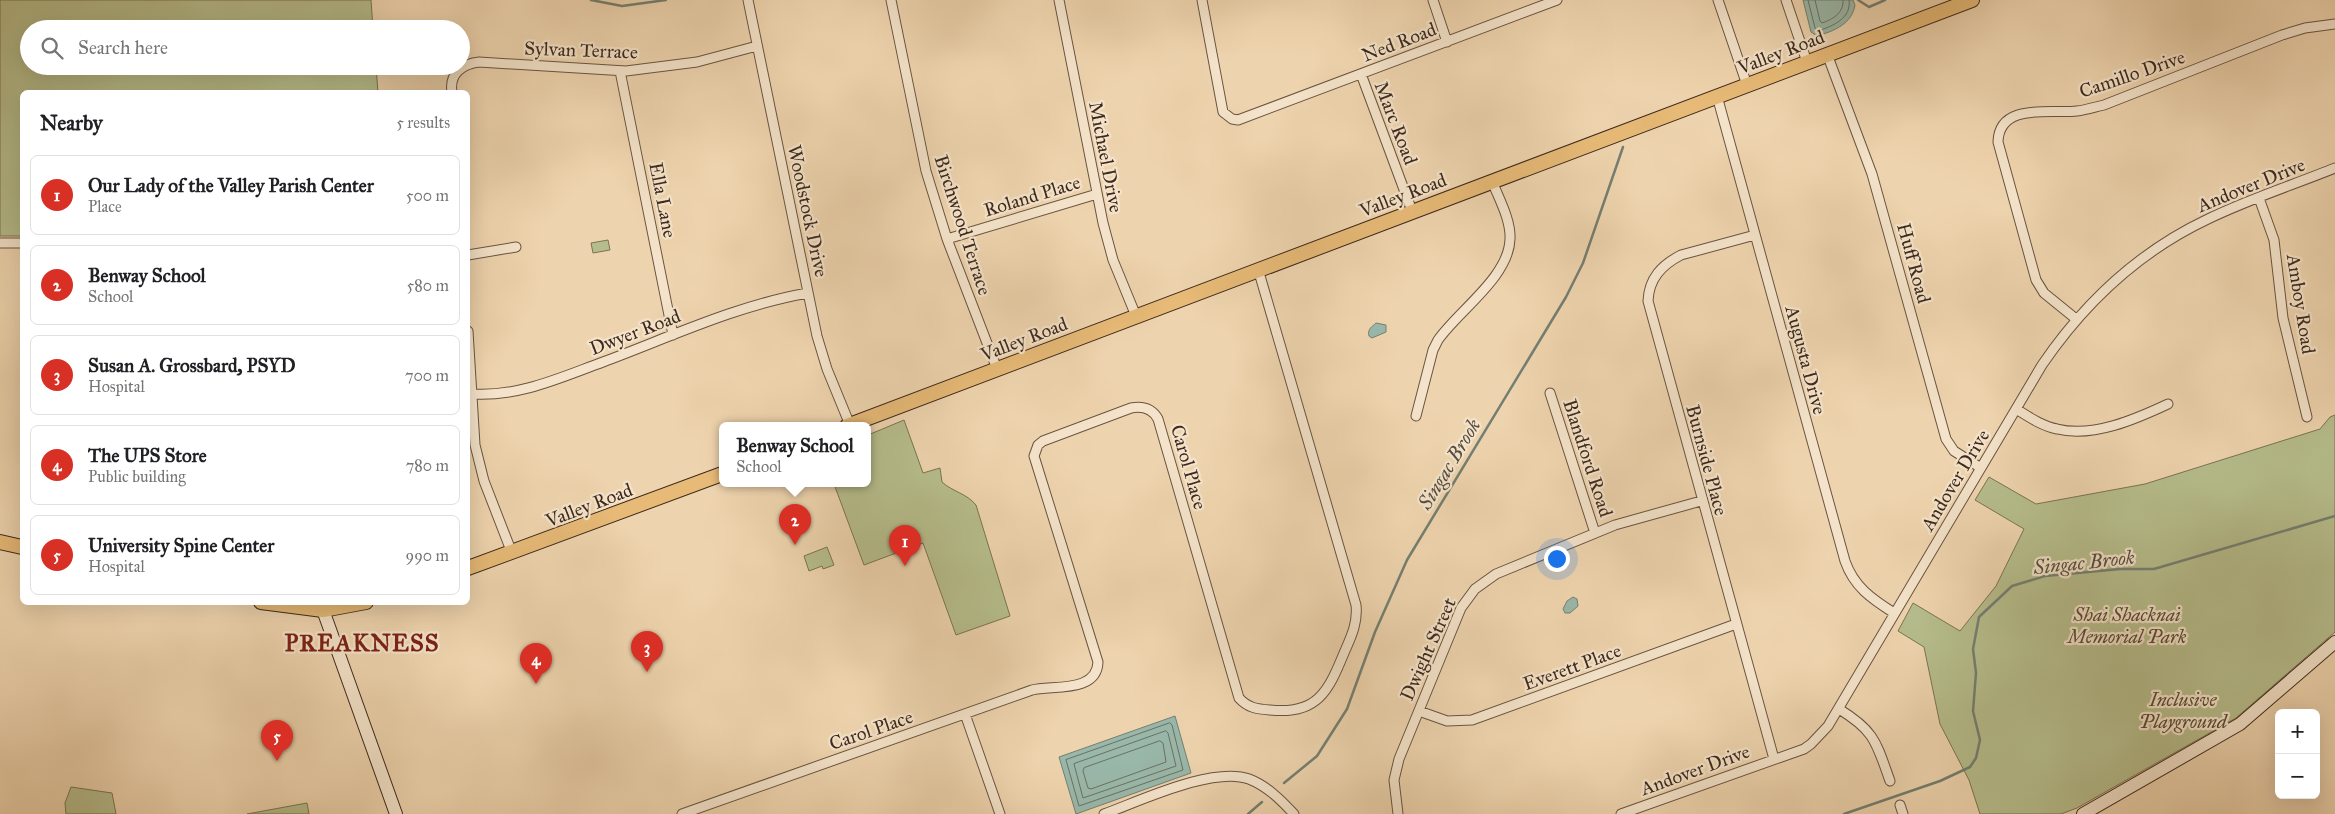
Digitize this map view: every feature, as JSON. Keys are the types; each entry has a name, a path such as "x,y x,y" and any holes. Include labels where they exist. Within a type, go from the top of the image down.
{"main road":[{"name":"Valley Road","path":"859,422 1258,269 1972,0"},
{"name":"Valley Road","path":"470,567 719,475"},
{"path":"0,542 20,547"},
{"path":"284,605 323,610 350,605"}],"street":[{"name":"Woodstock Drive","path":"748,0 821,352 847,422"},
{"name":"Birchwood Terrace","path":"891,0 926,171 947,239 997,369"},
{"name":"Michael Drive","path":"1059,0 1108,245 1136,316"},
{"name":"Ned Road","path":"1202,0 1223,112 1232,119 1238,120 1254,116 1557,0"},
{"path":"1433,0 1447,42"},
{"path":"1718,0 1747,85"},
{"path":"1786,0 1806,62"},
{"name":"Camillo Drive","path":"2076,319 2044,293 2036,280 1998,142 1998,136 2005,123 2011,118 2027,112 2090,109 2282,35 2305,28 2335,24"},
{"name":"Sylvan Terrace","path":"470,64 479,62 620,71 697,62 757,46"},
{"name":"Huff Road","path":"1827,54 1872,174 1946,439 1954,452 1981,468"},
{"name":"Ella Lane","path":"620,71 674,335"},
{"name":"Marc Road","path":"1361,74 1412,212"},
{"name":"Sylvan Terrace","path":"452,90 452,80 455,75"},
{"name":"Augusta Drive","path":"1717,96 1848,569 1861,589 1894,613"},
{"name":"Andover Drive","path":"1621,814 1811,744 1828,726 1839,709 2042,365 2076,319 2114,280 2158,246 2208,218 2335,168"},
{"path":"1416,416 1433,350 1438,340 1499,270 1509,250 1509,229 1492,181"},
{"name":"Roland Place","path":"947,239 1097,194"},
{"name":"Amboy Road","path":"2259,198 2274,240 2283,318 2307,417"},
{"name":"Burnside Place","path":"1755,236 1681,255 1663,267 1651,283 1648,292 1652,319 1774,759"},
{"path":"0,243 20,243"},
{"path":"470,255 516,247"},
{"name":"Carol Place","path":"682,814 1043,687 1084,683 1095,673 1098,662 1034,456 1038,445 1043,441 1136,407 1150,410 1158,419 1239,698 1243,703 1254,708 1283,712 1298,710 1312,704 1327,691 1354,632 1356,605 1258,269"},
{"name":"Dwyer Road","path":"472,394 506,394 532,388 763,303 808,293"},
{"path":"470,362 478,463 512,553"},
{"name":"Blandford Road","path":"1550,393 1595,533"},
{"path":"2016,408 2045,426 2064,430 2084,431 2145,415 2168,404"},
{"name":"Dwight Street","path":"1398,814 1394,787 1395,770 1461,608 1475,589 1496,574 1595,533 1630,520 1702,501"},
{"path":"323,610 396,814"},
{"name":"Everett Place","path":"1419,711 1448,721 1472,720 1736,624"},
{"path":"2083,814 2240,724 2335,642"},
{"path":"1839,709 1858,721 1871,734 1877,744 1890,781"},
{"path":"965,714 1000,814"},
{"path":"1104,814 1203,779 1228,776 1246,779 1262,786 1294,814"}],"green space":[{"path":"0,0 371,0 372,20 20,20 20,75 377,75 378,90 20,90 20,236 0,236"},
{"path":"608,240 610,250 593,253 591,243"},
{"name":"Shai Shacknai Memorial Park","path":"2335,415 2335,632 2236,718 2077,808 2061,814 1980,814 1969,780 1940,724 1924,647 1898,631 1913,603 1960,631 1996,586 2024,529 1975,500 1989,477 2036,504 2145,484 2320,429 2330,417"},
{"path":"904,420 923,473 940,468 942,482 976,505 1010,616 956,635 923,543 864,565 835,487 871,487 871,434"},
{"path":"827,547 834,565 823,569 822,566 809,571 804,556"},
{"path":"71,787 112,793 116,814 66,814 65,803"},
{"path":"307,803 309,814 247,814"}],"water":[{"path":"1803,0 1853,0 1855,5 1853,12 1846,22 1830,32 1817,36 1811,32"},
{"path":"1376,323 1386,325 1386,332 1372,338 1369,336 1370,328"},
{"path":"1573,597 1577,599 1578,606 1570,613 1565,613 1563,609 1567,601"},
{"path":"1175,716 1191,773 1076,814 1059,757"}],"waterway":[{"path":"591,0 622,6 666,0"},
{"path":"1858,0 1869,7 1885,0"},
{"name":"Singac Brook","path":"1284,783 1317,756 1347,709 1375,632 1407,560 1566,297 1583,263 1623,147"},
{"name":"Singac Brook","path":"1844,814 1940,781 1970,767 1976,758 1980,740 1973,711 1976,673 1973,649 1979,617 2012,586 2045,576 2120,569 2154,569 2335,516"},
{"name":"Singac Brook","path":"1248,814 1262,802"}],"place":[{"name":"Benway School","path":"795,545"},
{"name":"Our Lady of the Valley Parish Center","path":"905,566"},
{"name":"Susan A. Grossbard, PSYD","path":"647,672"},
{"name":"The UPS Store","path":"536,684"},
{"name":"University Spine Center","path":"277,761"}],"district":[{"name":"PREAKNESS","path":"362,643"}],"park label":[{"name":"Inclusive Playground","path":"2183,710"}]}
